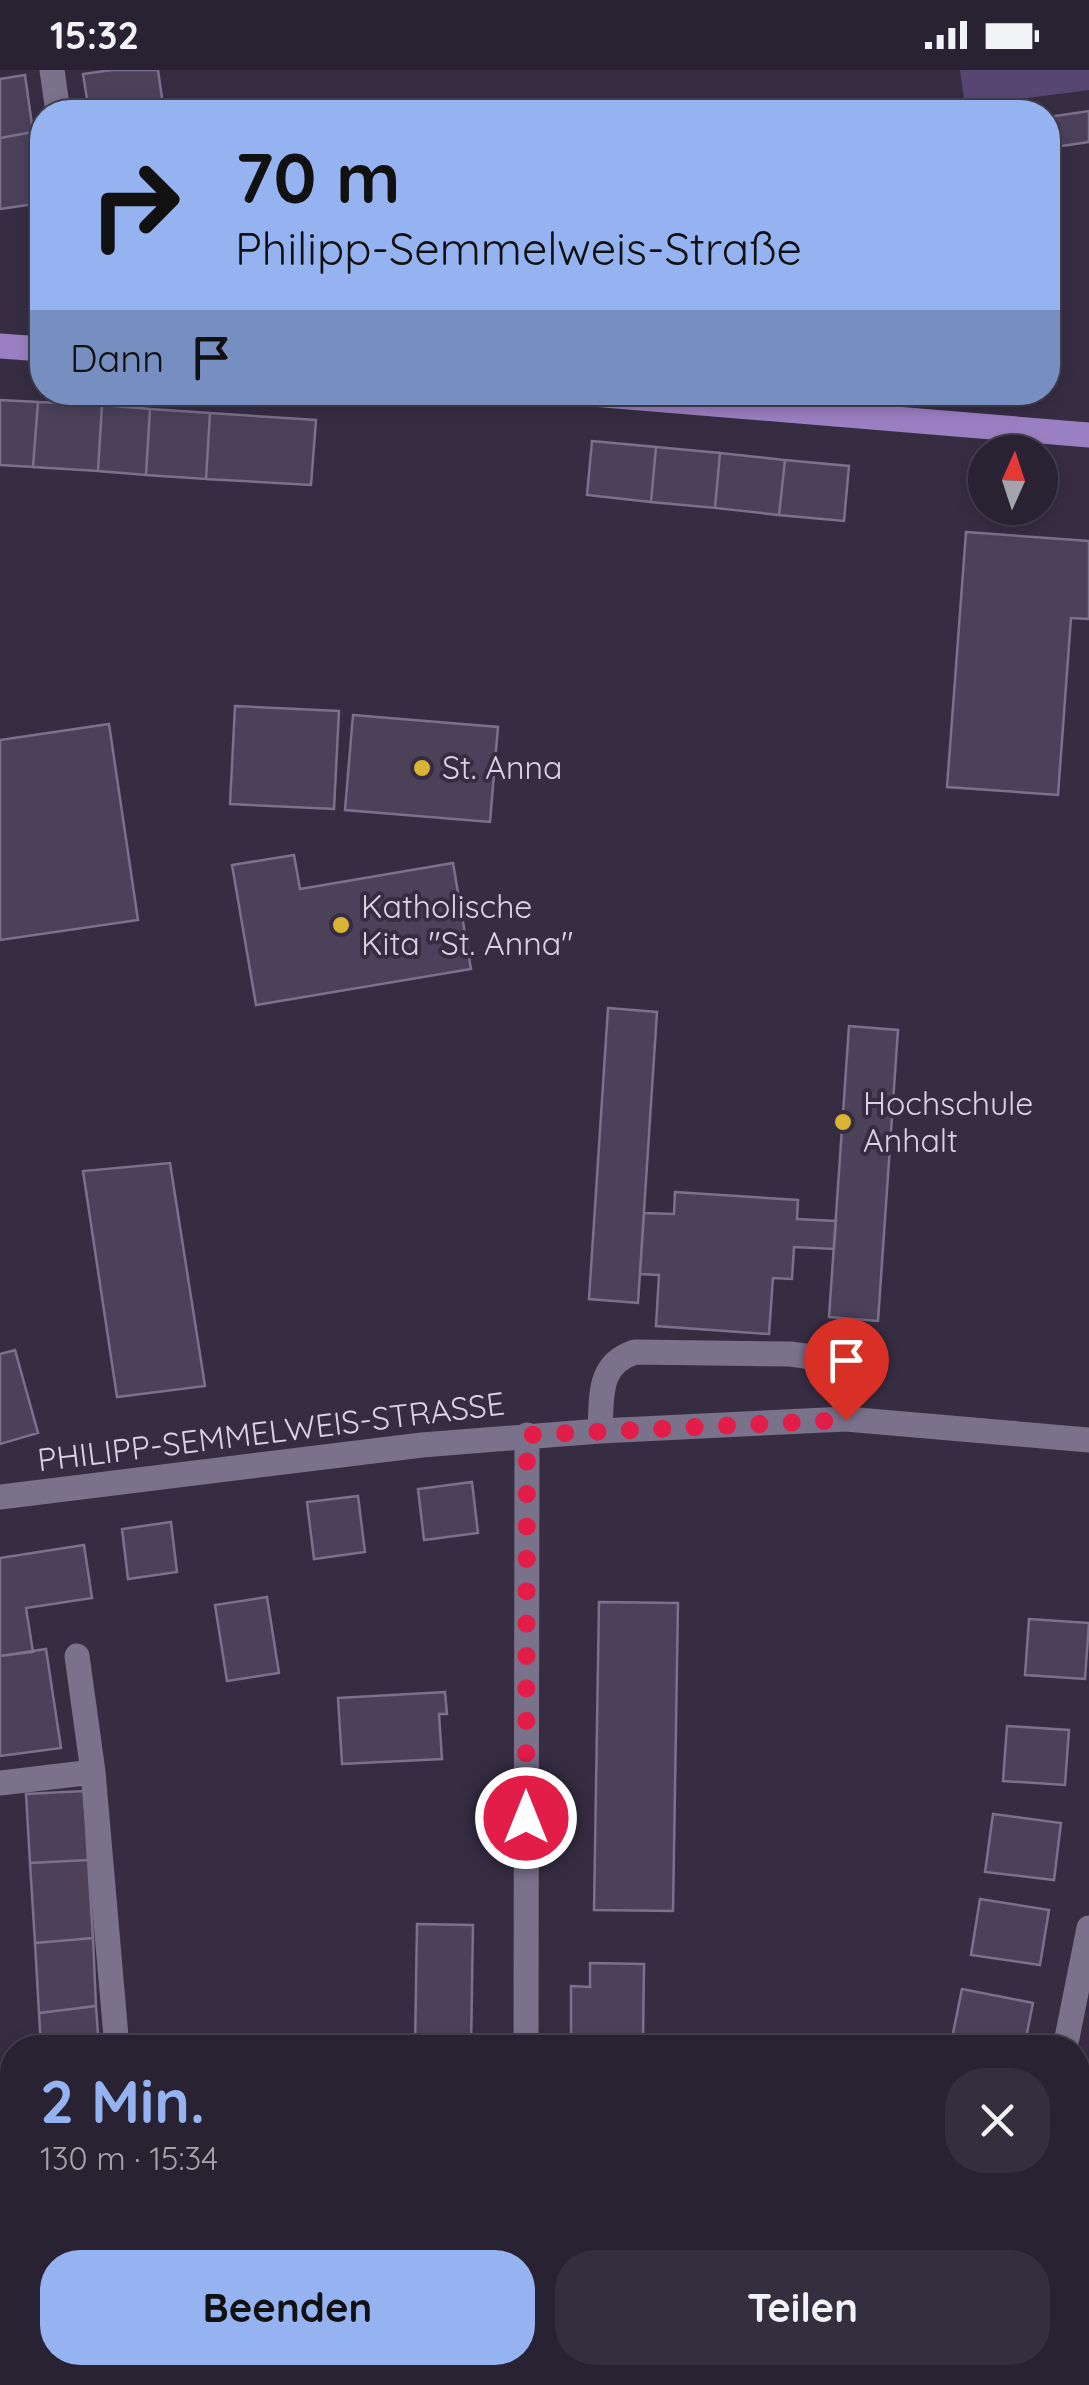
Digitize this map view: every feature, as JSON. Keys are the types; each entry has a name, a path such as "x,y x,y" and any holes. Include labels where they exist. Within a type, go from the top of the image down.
{"main road":[{"path":"0,346 30,348"},
{"path":"726,405 1089,435"}],"street":[{"path":"52,70 56,100"},
{"path":"600,1430 602,1388 609,1370 619,1358 635,1352 790,1354 827,1359 842,1372 846,1420"},
{"name":"PHILIPP-SEMMELWEIS-STRASSE","path":"0,1497 422,1444 600,1430 846,1420 1089,1440"},
{"path":"526,2035 527,1435"},
{"path":"77,1656 93,1772 116,2035"},
{"path":"0,1783 93,1772"},
{"path":"1068,2035 1089,1928"}],"shaded area":[{"path":"960,70 1089,70 1089,90 1012,100 964,100"}],"building":[{"path":"158,70 162,100 87,100 83,74"},
{"path":"25,75 30,133 0,138 0,79"},
{"path":"1089,111 1089,142 1060,146 1060,115"},
{"path":"30,133 30,205 0,209 0,138"},
{"path":"0,400 38,405 33,467 0,465"},
{"path":"38,405 102,405 98,471 33,467"},
{"path":"102,405 150,409 146,475 98,471"},
{"path":"150,409 210,413 206,479 146,475"},
{"path":"210,413 316,420 311,485 206,479"},
{"path":"592,441 656,447 651,502 587,495"},
{"path":"656,447 720,453 715,508 651,502"},
{"path":"720,453 785,460 779,515 715,508"},
{"path":"785,460 849,466 844,521 779,515"},
{"path":"966,532 1089,541 1089,619 1071,618 1058,795 947,787"},
{"path":"235,706 339,711 334,809 230,804"},
{"name":"St. Anna","path":"353,715 498,727 490,822 345,810"},
{"path":"109,724 138,920 0,940 0,740"},
{"path":"294,855 300,889 453,863 471,969 256,1005 232,865"},
{"path":"608,1008 657,1012 638,1303 589,1299"},
{"path":"849,1026 898,1030 878,1321 829,1317"},
{"path":"170,1163 205,1386 117,1397 83,1171"},
{"path":"675,1192 798,1200 797,1219 836,1221 834,1249 794,1247 792,1279 773,1278 769,1334 656,1326 659,1275 640,1274 644,1213 674,1214"},
{"path":"15,1350 38,1433 0,1444 0,1354"},
{"path":"472,1482 478,1533 424,1540 418,1489"},
{"path":"358,1496 365,1552 314,1559 307,1502"},
{"path":"171,1522 177,1572 128,1579 122,1529"},
{"path":"84,1545 92,1598 26,1608 33,1652 0,1656 0,1558"},
{"path":"267,1597 279,1673 227,1681 215,1605"},
{"path":"599,1602 678,1603 673,1911 594,1910"},
{"path":"1029,1619 1089,1623 1085,1679 1025,1675"},
{"path":"46,1649 61,1748 0,1756 0,1656"},
{"path":"445,1692 447,1714 439,1714 442,1759 342,1764 338,1698"},
{"path":"1007,1726 1069,1730 1065,1785 1003,1781"},
{"path":"84,1791 88,1860 30,1863 26,1794"},
{"path":"993,1814 1061,1823 1054,1880 985,1872"},
{"path":"88,1860 93,1938 35,1943 30,1863"},
{"path":"980,1899 1049,1910 1040,1965 971,1955"},
{"path":"417,1924 473,1925 471,2035 415,2035"},
{"path":"93,1938 96,2006 39,2013 35,1943"},
{"path":"590,1963 644,1964 643,2035 571,2035 571,1986 590,1987"},
{"path":"962,1989 1033,2003 1027,2035 953,2035"},
{"path":"96,2006 98,2035 40,2035 39,2013"}],"place":[{"name":"St. Anna","path":"422,768"},
{"name":"Katholische Kita \"St. Anna\"","path":"341,925"},
{"name":"Hochschule Anhalt","path":"843,1122"}],"route":[{"path":"526,1818 527,1435 846,1420"}]}
